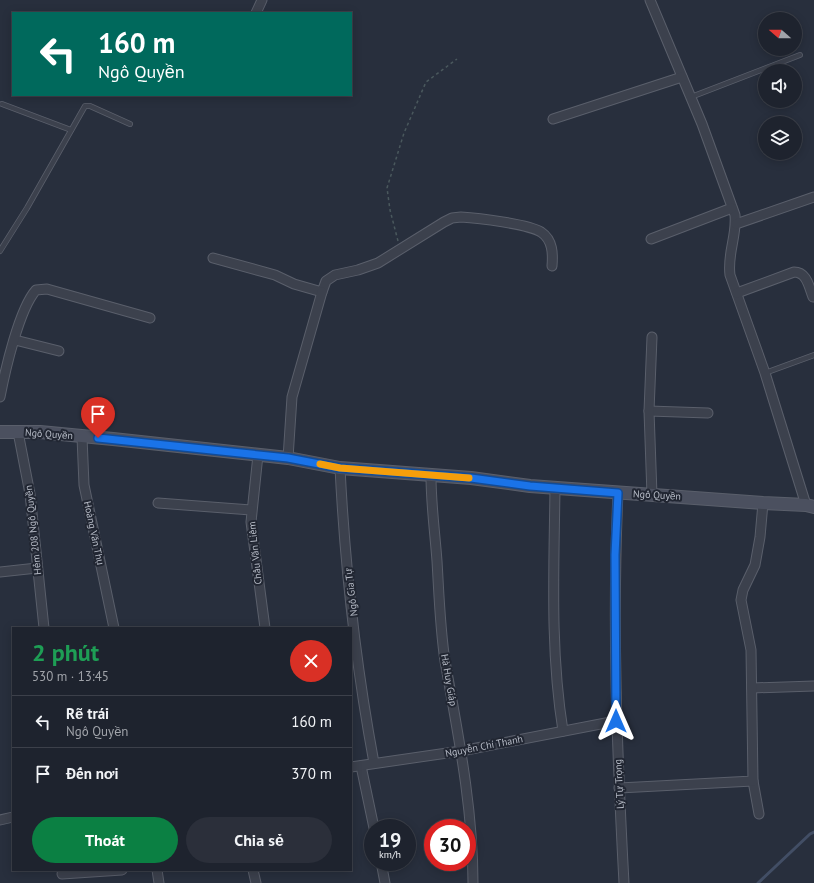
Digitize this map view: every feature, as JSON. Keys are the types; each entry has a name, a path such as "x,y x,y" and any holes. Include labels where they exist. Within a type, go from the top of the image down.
{"street":[{"path":"256,12 262,0"},
{"path":"650,0 691,97 732,208 736,224 729,264 737,293 810,506"},
{"path":"552,119 682,77"},
{"path":"736,224 814,196"},
{"path":"651,239 732,208"},
{"path":"288,458 292,397 326,280 334,275 358,270 378,263 452,218 470,218 524,227 542,233 549,242 553,251 552,266"},
{"path":"214,258 269,273 294,284 322,292"},
{"path":"737,293 794,272 800,272 804,275 813,297"},
{"path":"0,397 9,357 15,340 32,294 40,288 150,318"},
{"path":"652,337 649,411 652,495"},
{"path":"15,340 59,351"},
{"path":"649,411 708,414"},
{"name":"Ngô Quyền","path":"0,432 56,433 288,458 340,468 486,480 555,488 810,506"},
{"name":"Hẻm 208 Ngô Quyền","path":"18,432 30,494 44,627"},
{"name":"Hoàng Văn Thụ","path":"82,437 84,485 114,627"},
{"name":"Châu Văn Liêm","path":"258,455 252,510 252,534 265,627"},
{"name":"Ngô Gia Tự","path":"340,468 343,530 363,697 374,763"},
{"name":"Hà Huy Giáp","path":"431,476 431,505 444,647 470,813 473,883"},
{"path":"555,488 554,632 558,703 563,731"},
{"name":"Lý Tự Trọng","path":"618,493 615,555 616,721 624,883"},
{"path":"158,503 252,510"},
{"path":"759,814 753,781 751,650 741,600 743,590 755,565 760,537 762,503"},
{"path":"0,572 37,568"},
{"path":"752,688 814,686"},
{"name":"Nguyễn Chí Thanh","path":"352,767 461,751 616,721"},
{"path":"361,766 372,819"},
{"path":"619,788 753,781"},
{"path":"0,820 12,817"},
{"path":"62,874 107,871"},
{"path":"157,871 159,883"},
{"path":"253,871 256,883"},
{"path":"383,871 385,883"}],"lane":[{"path":"691,97 797,56"},
{"path":"2,104 71,130"},
{"path":"0,251 27,208 86,106 130,124"},
{"path":"765,373 814,355"}],"path":[{"path":"400,250 390,210 387,188 404,133 426,82 457,58"}],"waterway":[{"path":"758,883 810,834 814,832"}],"slow traffic":[{"path":"320,464 340,468 469,478"}],"route":[{"path":"98,438 288,458 340,468 471,478 530,486 618,493 615,555 616,721"}]}
